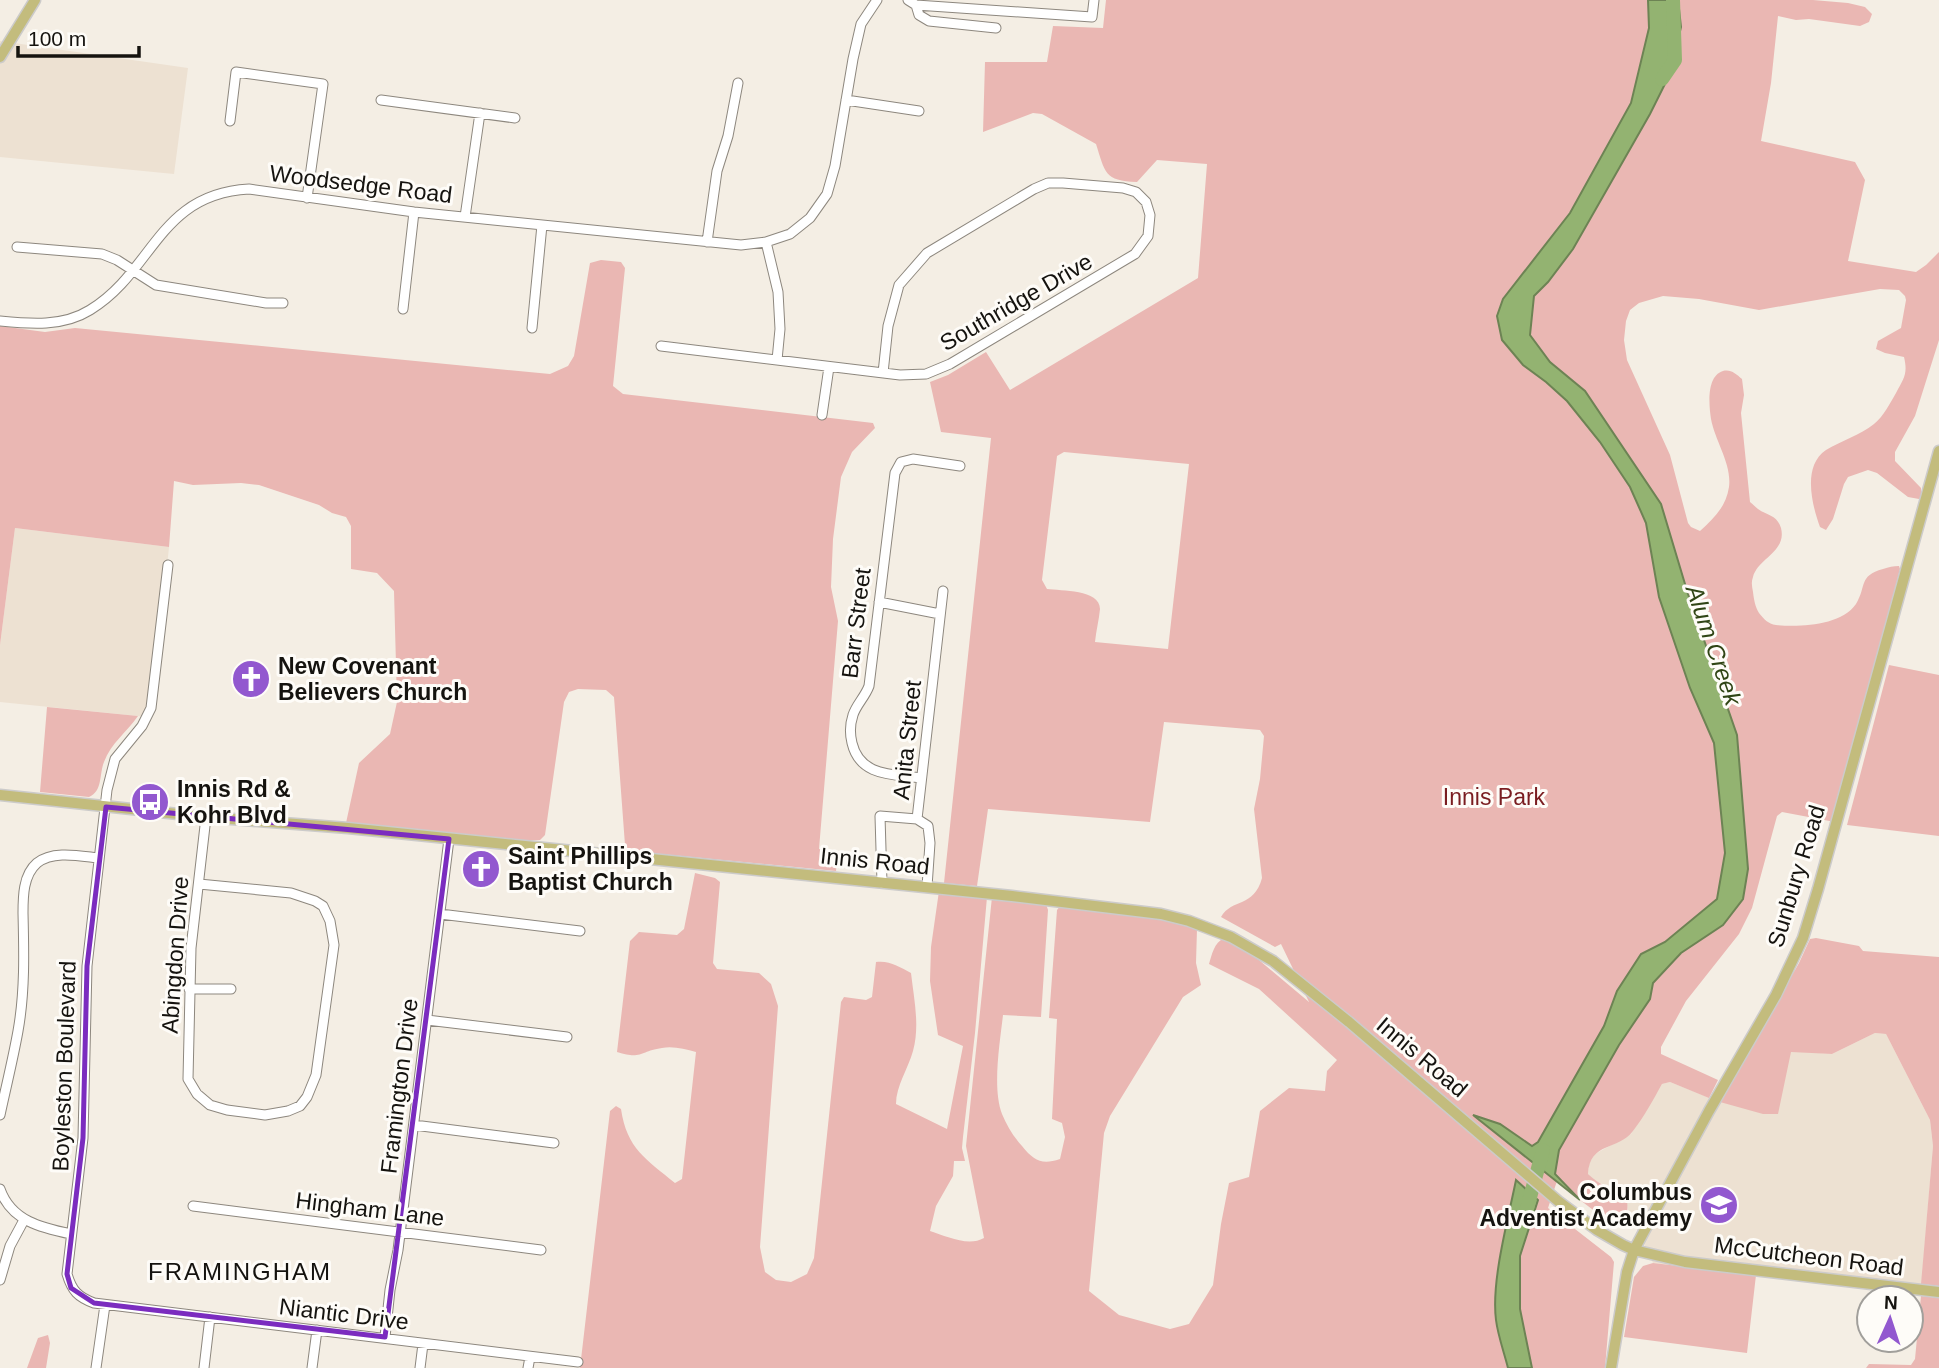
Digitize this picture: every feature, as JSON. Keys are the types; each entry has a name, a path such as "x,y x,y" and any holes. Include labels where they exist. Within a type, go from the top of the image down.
{"main road":[{"path":"0,57 35,0"},
{"name":"Sunbury Road","path":"1611,1368 1627,1272 1634,1250 1709,1111 1776,995 1802,938 1818,889 1939,451"},
{"name":"Innis Road","path":"0,795 1073,902 1189,920 1231,937 1273,961 1558,1201 1585,1222 1634,1250"},
{"name":"McCutcheon Road","path":"1634,1250 1685,1262 1939,1292"}],"street":[{"path":"777,360 780,329 778,292 766,242 790,234 810,218 827,194 835,166 861,24 877,0"},
{"path":"912,3 1092,17 1094,0"},
{"path":"912,3 919,15 929,21 996,29"},
{"path":"230,121 236,72 323,84 307,198"},
{"path":"707,242 717,171 728,136 738,83"},
{"path":"381,100 515,118"},
{"path":"846,100 919,111"},
{"path":"465,217 480,113"},
{"name":"Southridge Drive","path":"661,346 883,373 926,373 950,364 1135,254 1148,236 1150,215 1146,202 1136,192 1123,188 1048,183 927,253 899,285 888,326 883,373"},
{"name":"Woodsedge Road","path":"0,321 43,324 89,311 108,297 158,236 187,209 200,201 233,190 414,212 707,242 741,245 766,242"},
{"path":"403,309 414,212"},
{"path":"532,328 542,225"},
{"path":"16,247 102,254 117,260 156,285 266,303 283,303"},
{"path":"822,415 829,367"},
{"name":"Barr Street","path":"921,778 880,773 865,766 855,754 850,736 853,716 869,686 895,472 901,462 913,459 960,466"},
{"name":"Boyleston Boulevard","path":"105,1305 81,1298 71,1288 67,1274 83,1138 87,966 107,790 115,759 142,726 151,708 168,565"},
{"name":"Anita Street","path":"927,887 930,843 928,826 917,819 943,591"},
{"path":"879,602 940,614"},
{"path":"882,883 880,816 917,819"},
{"name":"Abingdon Drive","path":"199,884 304,896 323,906 330,920 334,945 316,1075 300,1106 265,1115 227,1110 210,1105 197,1094 188,1079 191,948 206,817"},
{"name":"Framington Drive","path":"385,1338 449,839"},
{"path":"0,1115 18,1030 24,973 23,898 26,880 34,865 40,861 60,855 99,858"},
{"path":"440,914 580,931"},
{"path":"189,989 232,989"},
{"path":"426,1020 567,1037"},
{"path":"414,1125 554,1143"},
{"path":"0,1189 3,1197 24,1220 71,1234"},
{"name":"Hingham Lane","path":"193,1206 541,1250"},
{"path":"0,1280 10,1247 24,1220"},
{"path":"96,1368 105,1305"},
{"name":"Niantic Drive","path":"105,1305 578,1362"},
{"path":"204,1368 211,1317"},
{"path":"312,1368 317,1330"},
{"path":"420,1368 423,1344"},
{"path":"528,1368 530,1357"}],"highlighted area":[{"path":"106,807 449,839 385,1337 94,1303 71,1288 67,1274 83,1138 87,966"}],"shaded area":[{"path":"1648,0 1678,0 1681,27 1671,72 1573,249 1534,296 1530,335 1550,362 1585,391 1661,504 1688,594 1737,735 1748,869 1743,899 1723,925 1681,953 1653,983 1650,999 1619,1045 1559,1150 1555,1174 1580,1200 1473,1115 1500,1124 1532,1146 1538,1142 1604,1026 1617,991 1641,954 1665,942 1717,899 1725,853 1714,743 1690,688 1659,597 1646,523 1630,487 1600,442 1567,401 1523,365 1502,340 1497,316 1503,299 1570,213 1631,103 1649,28"},
{"path":"0,41 188,68 174,174 0,157"},
{"path":"15,528 169,547 153,700 148,717 0,702 0,645"},
{"path":"1875,1033 1886,1034 1930,1120 1933,1146 1921,1284 1862,1284 1653,1263 1628,1210 1626,1200 1588,1174 1589,1163 1595,1154 1631,1134 1662,1084 1670,1082 1720,1102 1791,1051 1832,1054"},
{"path":"1516,1180 1538,1200 1520,1256 1520,1309 1532,1368 1508,1368 1496,1320 1498,1269"}],"green space":[{"name":"Innis Park","path":"1106,0 1673,0 1675,51 1681,27 1678,0 1813,0 1865,7 1872,14 1869,22 1860,26 1778,16 1761,141 1855,162 1865,180 1848,261 1916,272 1939,252 1939,340 1915,416 1895,452 1895,461 1921,488 1919,499 1908,497 1877,473 1868,470 1848,477 1833,519 1826,530 1820,527 1812,497 1811,476 1819,457 1826,450 1878,421 1903,380 1906,368 1904,357 1876,349 1878,341 1901,328 1906,300 1899,290 1880,289 1759,310 1699,299 1663,296 1639,303 1630,310 1624,340 1627,360 1670,455 1688,523 1700,531 1715,517 1729,487 1726,461 1711,419 1711,385 1723,371 1731,371 1742,379 1744,395 1741,413 1750,502 1775,518 1782,536 1776,549 1756,570 1752,581 1756,605 1766,621 1776,625 1796,626 1819,624 1840,617 1856,604 1866,578 1885,568 1899,566 1835,822 1782,812 1777,816 1752,908 1739,934 1686,1001 1661,1047 1661,1054 1718,1080 1709,1098 1670,1082 1662,1084 1633,1131 1620,1142 1599,1151 1590,1163 1588,1174 1627,1200 1627,1214 1622,1223 1619,1226 1613,1225 1580,1200 1558,1178 1548,1208 1614,1262 1605,1368 580,1368 610,1111 616,1106 621,1109 633,1144 647,1160 675,1183 682,1179 696,1052 670,1047 636,1055 617,1052 630,941 639,932 677,935 684,929 695,873 720,882 713,963 717,969 759,973 771,984 778,1006 760,1247 765,1272 776,1280 791,1282 807,1274 814,1258 841,1002 844,997 866,1000 872,997 876,962 890,963 911,973 916,1012 915,1042 896,1104 947,1129 963,1046 938,1035 930,981 931,947 939,891 987,897 962,1148 965,1161 954,1161 953,1176 936,1206 930,1231 964,1241 984,1238 966,1146 992,897 1046,904 1048,910 1041,1017 1003,1015 997,1078 999,1103 1008,1127 1030,1155 1048,1162 1060,1159 1065,1137 1062,1123 1052,1119 1057,1019 1049,1018 1057,910 1061,905 1157,917 1197,929 1196,963 1201,985 1183,997 1110,1116 1104,1133 1089,1291 1119,1315 1170,1329 1189,1324 1213,1285 1229,1183 1249,1177 1260,1111 1289,1088 1325,1091 1327,1071 1337,1060 1259,989 1209,964 1216,946 1224,938 1247,950 1309,1002 1281,944 1275,947 1221,917 1231,907 1254,894 1262,878 1254,809 1264,736 1260,730 1164,722 1150,822 988,809 977,886 944,883 991,438 941,432 930,382 948,375 986,352 1010,390 1198,278 1207,164 1157,160 1137,182 1118,180 1104,168 1096,144 1042,114 1033,113 983,132 985,62 1047,62 1053,26 1103,28","holes":["1559,227 1565,227 1548,282 1534,296 1528,268","1064,452 1189,464 1168,649 1095,642 1100,609 1098,602 1087,594 1047,589 1042,580 1057,456","1661,504 1688,594 1737,735 1748,869 1724,925 1681,953 1653,983 1600,1078 1630,991 1720,907 1740,860 1699,654"]},
{"path":"601,260 621,262 625,268 613,386 623,394 873,423 875,428 852,452 841,477 833,539 831,587 838,621 819,849 834,853 836,871 630,851 625,845 614,697 606,690 578,689 569,692 564,702 545,835 540,840 522,841 346,823 359,763 390,734 397,702 394,591 377,573 351,569 351,526 346,517 259,485 193,485 174,481 169,547 15,528 0,645 0,326 45,332 75,328 550,374 568,366 574,356 590,263"},
{"path":"1889,665 1939,675 1939,836 1847,825"},
{"path":"47,707 138,716 111,749 104,762 97,791 89,797 40,792"},
{"path":"1810,939 1859,946 1863,951 1939,957 1939,1286 1921,1284 1933,1146 1930,1120 1886,1034 1875,1033 1832,1054 1791,1052 1778,1114 1763,1114 1720,1102"},
{"path":"1653,1263 1756,1275 1747,1353 1624,1337 1634,1277 1643,1266"},
{"path":"1925,1296 1939,1298 1939,1368 1866,1368 1869,1364 1911,1365 1915,1354 1925,1354"},
{"path":"48,1335 50,1343 46,1368 27,1368 38,1338"}],"waterway":[{"name":"Alum Creek","path":"1662,79 1675,60 1673,0"},
{"name":"Alum Creek","path":"1526,1212 1543,1150"}],"place":[{"name":"New Covenant Believers Church","path":"251,679"},
{"name":"Innis Rd & Kohr Blvd","path":"150,802"},
{"name":"Saint Phillips Baptist Church","path":"481,869"},
{"name":"Columbus Adventist Academy","path":"1719,1205"}],"district":[{"name":"FRAMINGHAM","path":"240,1271"}]}
